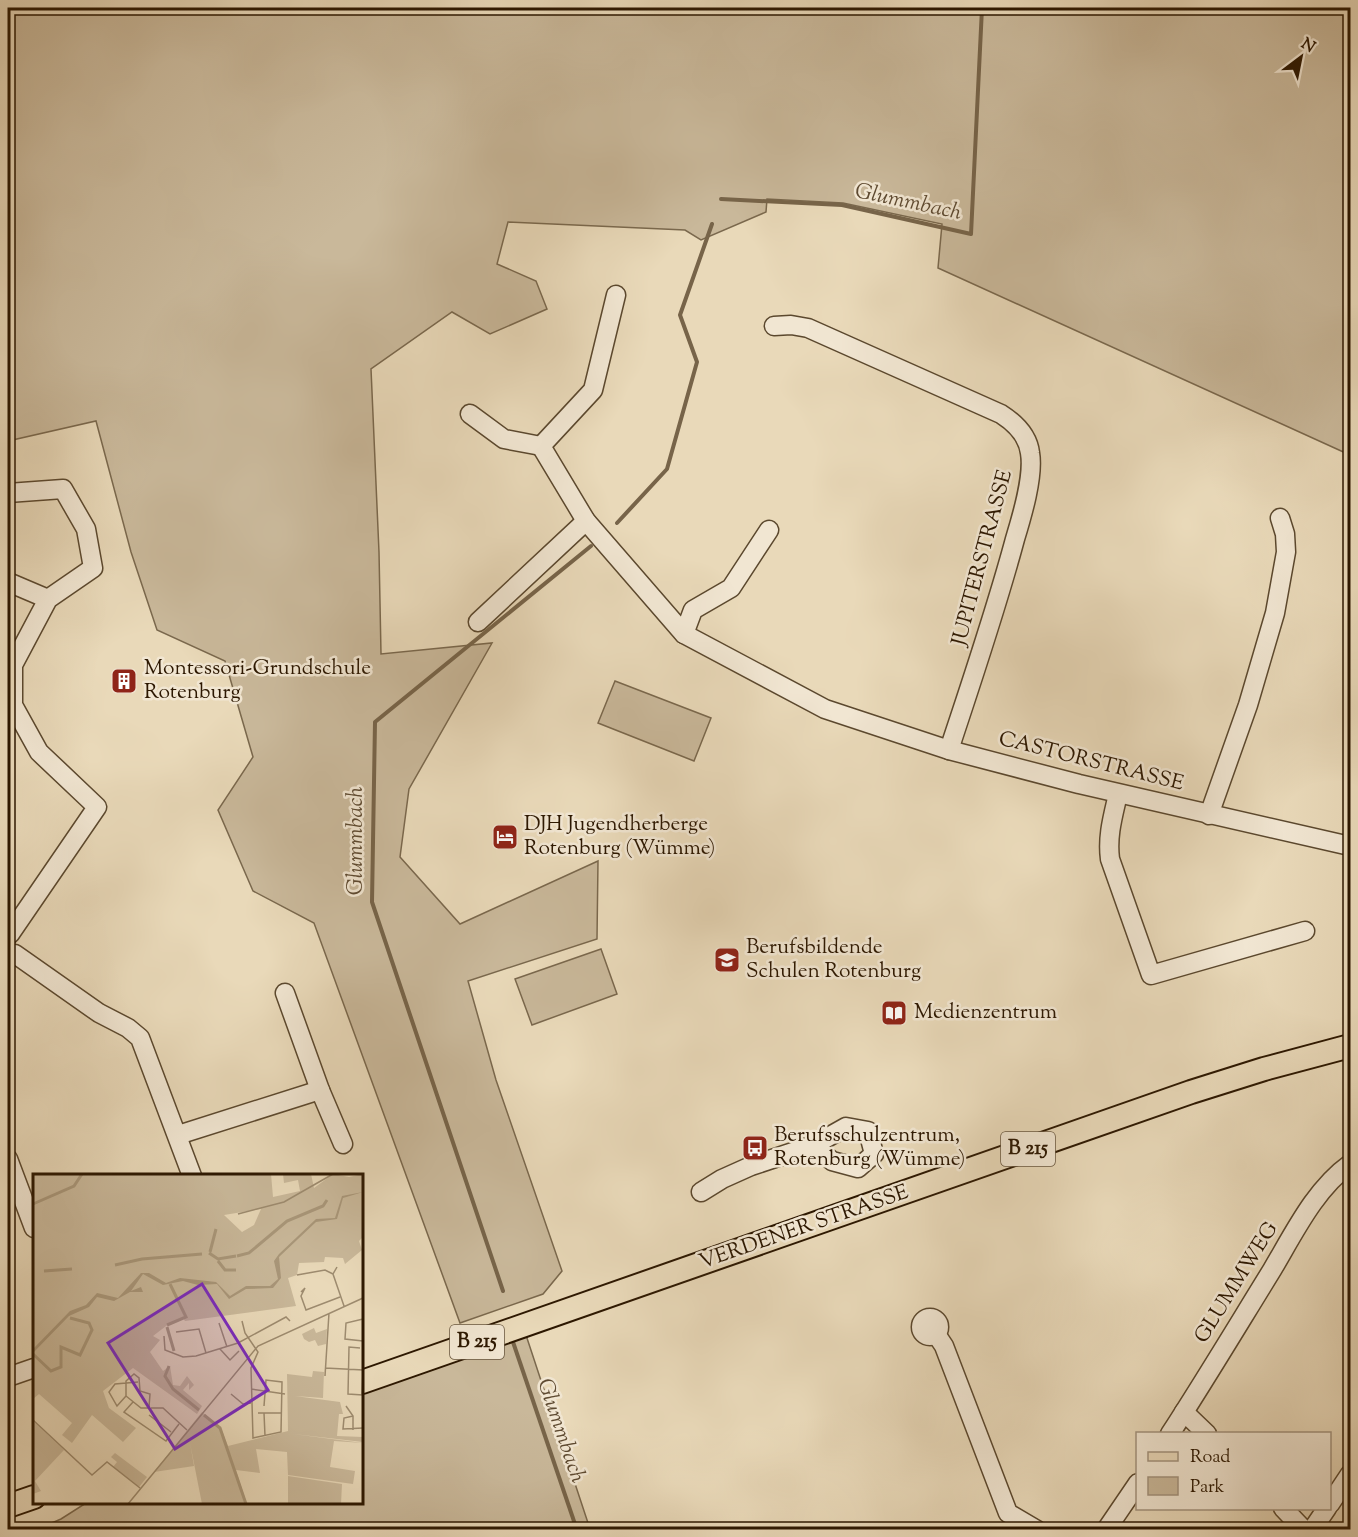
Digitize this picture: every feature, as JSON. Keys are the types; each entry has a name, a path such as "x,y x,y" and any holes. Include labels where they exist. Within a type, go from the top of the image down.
{"main road":[{"name":"VERDENER STRASSE","path":"363,1382 1191,1092 1263,1069 1350,1046"},
{"path":"8,1506 33,1497"}],"street":[{"path":"541,446 593,390 616,295"},
{"name":"JUPITERSTRASSE","path":"774,326 791,325 808,328 1000,414 1016,426 1029,447 1031,461 1024,508 999,598 950,750"},
{"path":"471,414 504,439 541,446 586,520 684,634 693,610 731,588 770,530"},
{"path":"8,493 63,489 86,529 93,568 48,598 13,665 13,705 39,752 97,807 9,933 16,942 11,958 99,1013 128,1028 140,1038 191,1174"},
{"path":"1209,814 1248,705 1275,614 1286,552 1285,534 1280,518"},
{"path":"478,622 586,520"},
{"path":"8,582 48,598"},
{"name":"CASTORSTRASSE","path":"684,634 825,709 950,750 1118,794 1350,846"},
{"path":"1118,794 1108,843 1110,859 1150,975 1305,931"},
{"path":"285,993 320,1090 343,1144"},
{"path":"178,1136 320,1090"},
{"path":"701,1192 722,1179 751,1166 814,1145"},
{"path":"8,1159 33,1225"},
{"name":"GLUMMWEG","path":"1171,1432 1310,1209 1336,1174 1350,1164"},
{"path":"936,1334 944,1346 1008,1513 1037,1530"},
{"path":"8,1377 33,1368"},
{"path":"1184,1412 1205,1432"},
{"path":"1331,1501 1350,1474"},
{"path":"1107,1530 1136,1484"},
{"path":"1284,1510 1304,1530"},
{"path":"1312,1530 1326,1510"}],"green space":[{"path":"8,8 1350,8 1350,455 938,268 942,224 843,203 767,199 766,212 701,240 685,230 508,222 497,264 536,281 547,309 490,334 452,312 371,369 381,654 492,643 409,789 400,857 460,924 598,861 597,939 468,981 496,1080 562,1271 543,1294 460,1323 314,923 253,891 218,810 253,757 225,661 157,630 131,552 96,421 8,441"},
{"path":"615,681 711,718 694,761 598,723"},
{"path":"601,949 617,994 532,1025 515,979"},
{"path":"523,1326 590,1529 35,1530 61,1519 84,1504 363,1504 363,1382"}],"waterway":[{"name":"Glummbach","path":"721,199 842,205 971,234 982,8"},
{"name":"Glummbach","path":"617,523 667,469 697,362 680,315 712,224"},
{"name":"Glummbach","path":"503,1291 372,902 375,722 591,546"},
{"name":"Glummbach","path":"513,1342 577,1530"}],"place":[{"name":"Montessori-Grundschule Rotenburg","path":"124,681"},
{"name":"DJH Jugendherberge Rotenburg (Wümme)","path":"505,837"},
{"name":"Berufsbildende Schulen Rotenburg","path":"727,960"},
{"name":"Medienzentrum","path":"894,1013"},
{"name":"Berufsschulzentrum, Rotenburg (Wümme)","path":"755,1148"}]}
